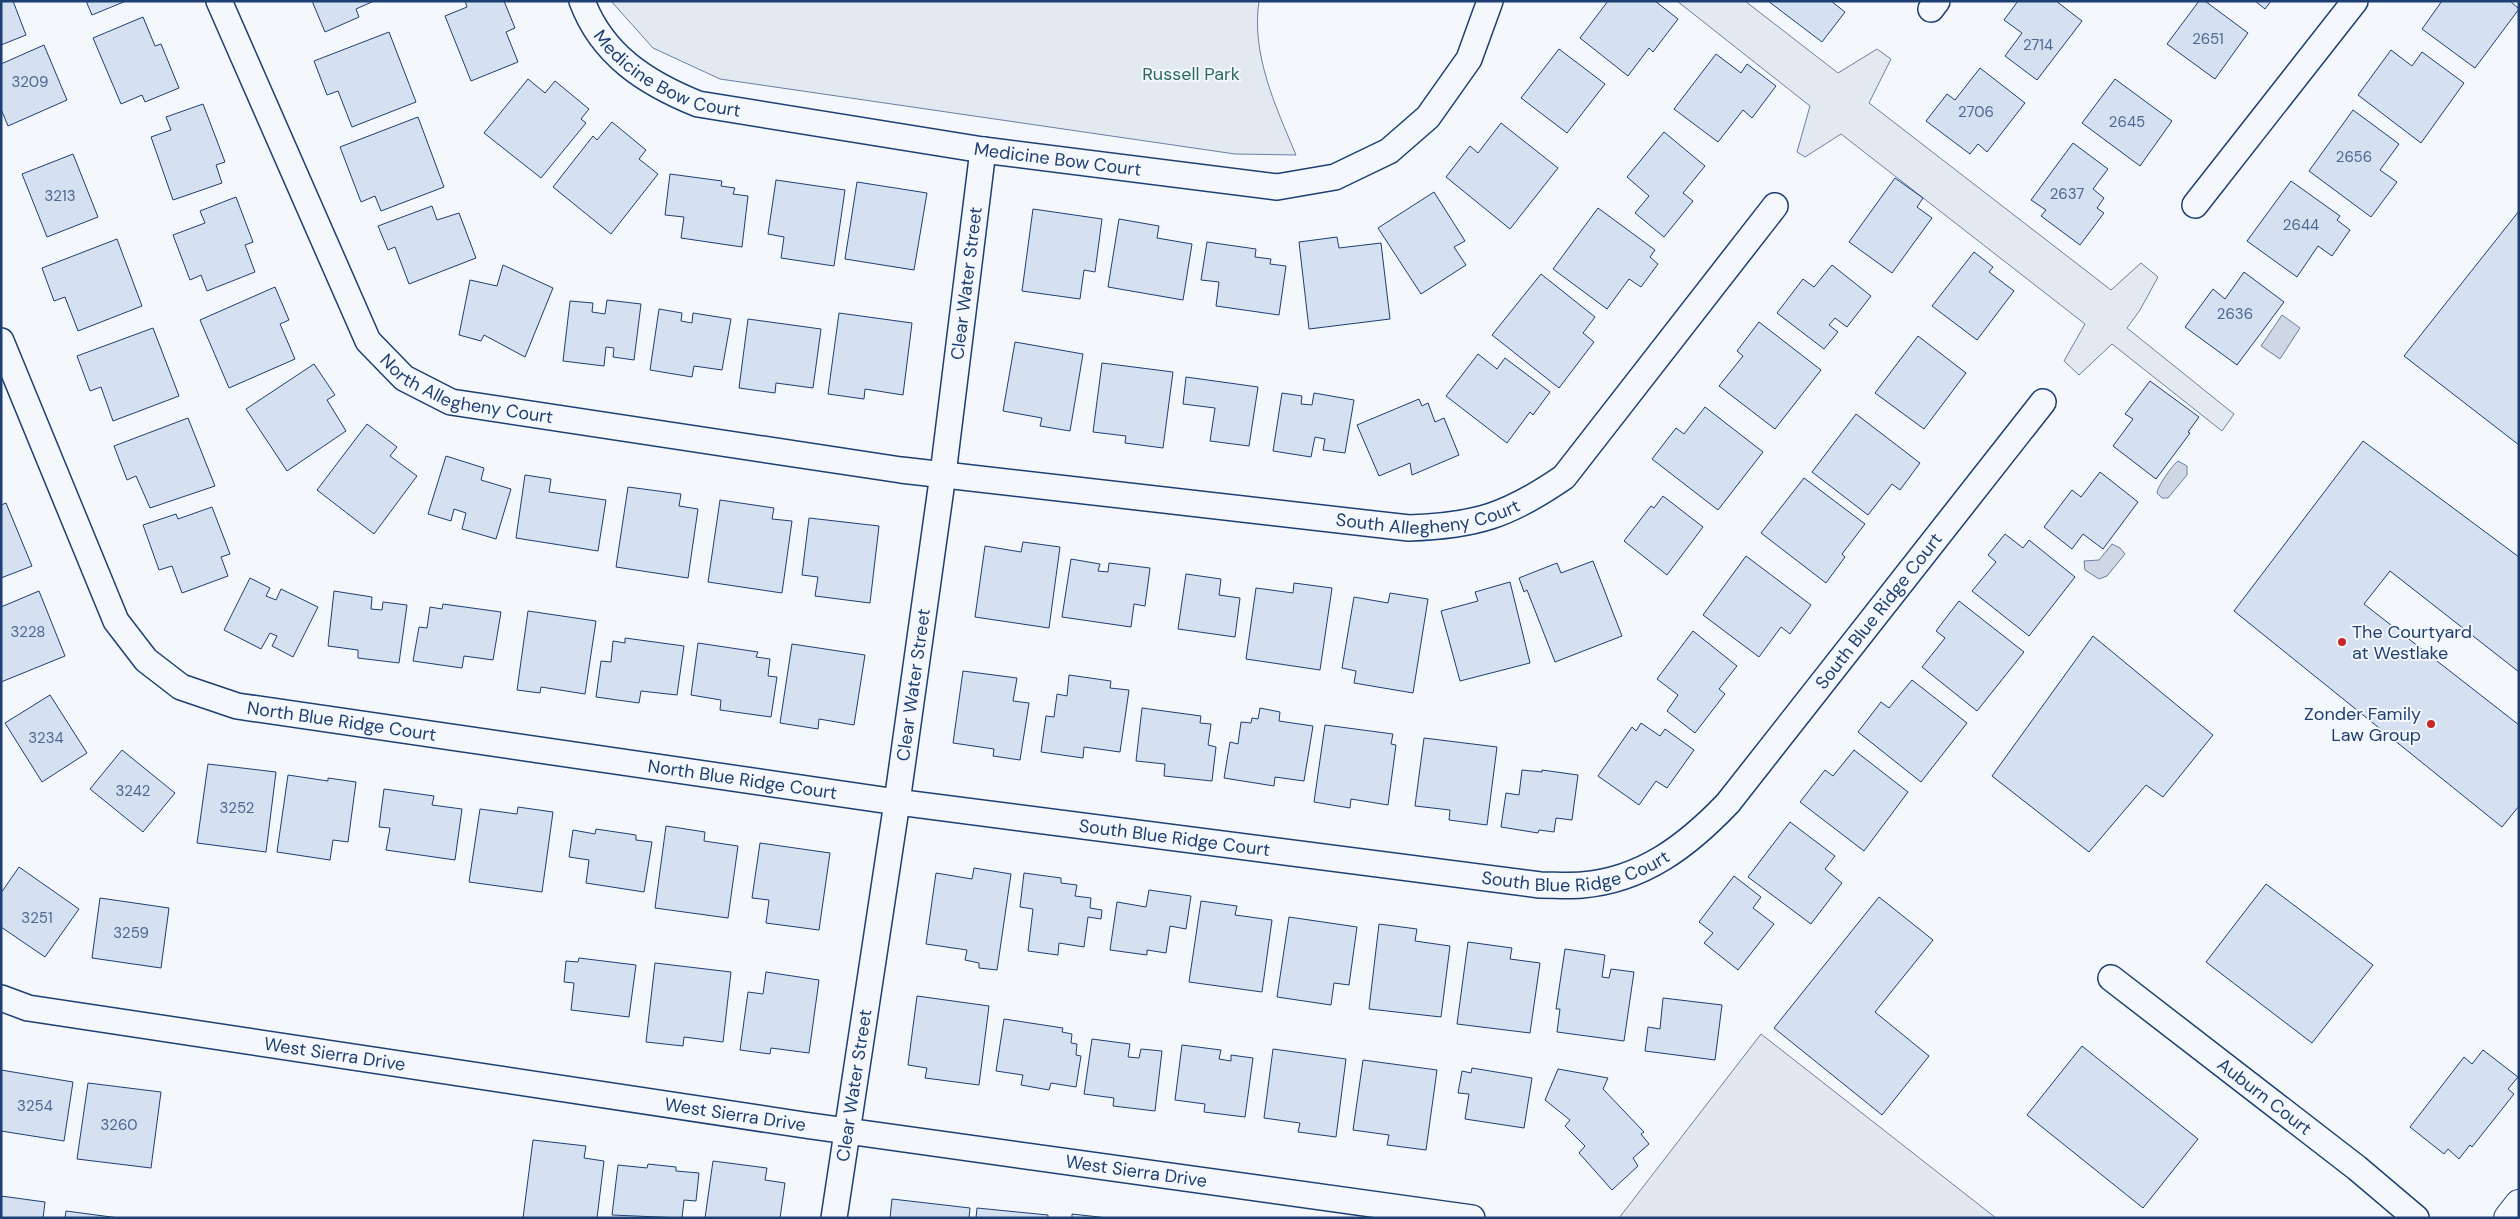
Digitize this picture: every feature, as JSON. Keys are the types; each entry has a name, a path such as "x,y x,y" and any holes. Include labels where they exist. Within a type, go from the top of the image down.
{"main road":[{"path":"2508,1218 2519,1204"}],"street":[{"name":"North Allegheny Court","path":"219,1 368,342 404,378 451,402 901,470 943,474"},
{"name":"Medicine Bow Court","path":"582,1 590,22 616,57 666,92 698,104 984,150 1277,188 1335,177 1389,151 1428,117 1469,59 1490,1"},
{"path":"2195,205 2355,1"},
{"name":"Clear Water Street","path":"834,1218 897,802 943,474 984,150"},
{"name":"South Allegheny Court","path":"943,474 1409,528 1446,527 1491,518 1532,499 1564,477 1775,206"},
{"name":"North Blue Ridge Court","path":"1,341 116,621 146,660 181,687 237,706 897,802"},
{"name":"South Blue Ridge Court","path":"897,802 1540,885 1583,885 1625,876 1645,868 1682,847 1728,803 2043,402"},
{"name":"Auburn Court","path":"2111,978 2334,1150 2416,1218"},
{"name":"West Sierra Drive","path":"1,998 28,1008 846,1131 1472,1218"}],"green space":[{"name":"Russell Park","path":"611,1 1259,1 1257,21 1262,61 1273,99 1296,155 1235,154 720,79 653,48"},
{"path":"1677,1 1745,1 1838,73 1877,49 1891,59 1869,103 2111,290 2141,263 2158,277 2140,310 2127,328 2234,414 2222,431 2112,344 2079,375 2064,361 2085,324 1841,134 1805,157 1797,152 1810,106"}],"shaded area":[{"path":"2282,315 2300,328 2280,359 2261,346"},
{"path":"2178,461 2187,466 2187,475 2168,498 2162,498 2157,493 2158,490"},
{"path":"2112,544 2120,548 2125,554 2107,576 2099,579 2085,570 2084,561 2099,560"},
{"path":"1761,1034 1996,1218 1619,1218"}],"building":[{"path":"1,1 13,1 26,35 1,45"},
{"path":"86,1 126,1 92,15"},
{"path":"312,1 374,1 356,9 359,17 325,32"},
{"path":"465,1 504,1 515,28 506,32 518,62 471,81 445,16 467,7"},
{"path":"1608,1 1655,1 1678,19 1653,52 1649,48 1628,76 1580,38"},
{"path":"1768,1 1831,1 1845,12 1822,42"},
{"path":"2018,1 2056,1 2082,21 2037,80 2005,56 2022,33 2004,20"},
{"path":"2199,1 2205,1 2248,33 2215,79 2167,44"},
{"path":"2255,1 2271,1 2265,9"},
{"path":"2442,1 2510,1 2519,9 2475,68 2422,29"},
{"path":"143,17 155,46 161,44 179,88 145,102 142,95 121,104 93,38"},
{"path":"389,32 416,102 352,127 338,91 327,95 314,61"},
{"path":"44,45 67,100 8,126 1,109 1,64"},
{"path":"1559,49 1605,84 1567,133 1521,98"},
{"path":"2391,50 2412,66 2422,52 2464,83 2421,143 2358,95"},
{"path":"1716,54 1741,73 1747,64 1776,86 1752,118 1743,110 1718,142 1674,109"},
{"path":"1980,68 2025,103 1987,152 1978,144 1970,154 1926,121 1947,94 1955,100"},
{"path":"528,79 545,93 555,81 589,109 581,119 586,123 541,178 484,133"},
{"path":"2115,79 2172,121 2140,166 2082,123"},
{"path":"203,104 225,162 216,165 222,183 173,200 151,137 171,130 166,117"},
{"path":"2353,110 2399,144 2380,170 2397,182 2371,217 2309,171"},
{"path":"418,117 444,187 381,211 375,196 361,202 340,147"},
{"path":"612,122 646,150 639,159 658,174 611,234 553,187 593,136 597,140"},
{"path":"1501,123 1558,168 1510,229 1446,177 1470,146 1478,153"},
{"path":"1664,132 1705,166 1683,193 1693,201 1664,237 1635,213 1649,196 1627,177"},
{"path":"2073,143 2108,169 2093,189 2104,198 2097,208 2104,213 2080,245 2041,216 2046,210 2031,200"},
{"path":"73,154 98,217 47,237 22,174"},
{"path":"670,174 722,181 721,186 735,188 733,194 748,196 742,247 681,238 684,217 665,215"},
{"path":"1895,178 1923,198 1917,207 1932,218 1892,273 1849,242"},
{"path":"776,180 845,190 834,266 781,258 784,237 768,234"},
{"path":"2291,181 2340,216 2337,220 2350,230 2332,256 2318,246 2297,277 2247,241"},
{"path":"857,182 927,193 914,270 845,259"},
{"path":"1434,192 1465,241 1454,247 1466,265 1421,294 1378,228"},
{"path":"236,197 253,242 245,245 255,272 207,291 201,275 190,280 173,235 205,223 200,211"},
{"path":"432,206 437,220 459,213 476,258 409,284 395,247 388,250 378,226"},
{"path":"1598,208 1655,250 1650,257 1658,264 1641,287 1629,279 1607,309 1553,269"},
{"path":"1033,209 1102,219 1095,272 1084,270 1080,299 1022,291"},
{"path":"2519,211 2519,445 2404,356"},
{"path":"1119,219 1159,226 1157,238 1192,244 1183,300 1108,287"},
{"path":"1337,237 1339,248 1381,243 1390,319 1309,329 1299,242"},
{"path":"117,239 142,306 78,331 65,297 54,301 42,268"},
{"path":"1207,242 1256,249 1255,257 1271,259 1270,264 1286,266 1279,315 1216,306 1219,282 1201,280"},
{"path":"1974,252 1993,267 1989,272 2014,291 1977,340 1932,306"},
{"path":"503,265 553,288 525,357 484,335 481,341 459,335 470,280 497,286"},
{"path":"1832,265 1871,296 1847,327 1835,318 1829,325 1838,332 1824,349 1777,313 1803,279 1814,287"},
{"path":"2244,272 2284,302 2237,365 2185,327 2213,289 2225,299"},
{"path":"1541,274 1595,317 1583,333 1594,342 1559,388 1492,335"},
{"path":"275,287 289,320 280,324 295,359 229,388 200,320"},
{"path":"607,300 641,304 634,360 613,357 614,348 606,347 604,366 563,361 570,301 593,303 592,312 605,314"},
{"path":"659,309 682,313 681,321 692,323 693,313 731,319 722,370 694,366 692,377 650,370"},
{"path":"839,313 912,323 903,395 865,389 864,399 828,394"},
{"path":"748,319 821,329 813,388 776,383 775,393 739,388"},
{"path":"1759,322 1821,370 1775,429 1719,386 1743,356 1737,351"},
{"path":"153,328 179,396 113,421 101,387 90,391 77,356"},
{"path":"1918,336 1966,373 1924,429 1875,393"},
{"path":"1015,342 1083,354 1070,431 1040,426 1042,418 1003,411"},
{"path":"1478,354 1497,369 1505,358 1550,392 1533,415 1530,412 1507,443 1446,396"},
{"path":"1102,363 1173,372 1163,448 1125,443 1126,436 1093,432"},
{"path":"314,364 335,395 327,400 346,431 287,471 246,409"},
{"path":"1186,377 1258,387 1249,446 1210,441 1215,408 1183,404"},
{"path":"2150,381 2199,417 2188,432 2190,433 2156,479 2113,446 2133,419 2125,414"},
{"path":"1282,393 1302,396 1301,404 1312,405 1314,393 1354,400 1345,453 1323,450 1325,439 1315,437 1311,457 1273,451"},
{"path":"1419,399 1422,406 1428,403 1435,422 1444,418 1459,455 1412,475 1410,463 1379,476 1357,425"},
{"path":"1705,407 1763,452 1718,510 1652,459 1676,428 1684,434"},
{"path":"1856,414 1920,463 1900,490 1892,484 1868,515 1812,472"},
{"path":"188,418 215,486 150,508 136,476 127,480 114,446"},
{"path":"367,424 397,447 390,456 417,476 374,534 317,490"},
{"name":"The Courtyard at Westlake","path":"2363,441 2519,557 2519,672 2390,571 2364,604 2519,725 2519,806 2502,827 2234,611"},
{"path":"446,456 484,468 481,480 511,489 496,539 462,529 466,513 454,509 451,521 428,514"},
{"path":"2100,472 2138,502 2103,549 2083,534 2072,549 2044,527 2072,490 2081,497"},
{"path":"525,475 551,479 549,492 606,500 598,551 516,538"},
{"path":"1804,478 1865,524 1842,554 1845,557 1826,583 1761,533"},
{"path":"628,487 681,494 679,506 698,509 688,578 616,567"},
{"path":"1663,496 1703,527 1667,575 1624,541 1651,506 1654,508"},
{"path":"720,500 774,508 772,519 792,521 782,593 708,582"},
{"path":"6,503 32,566 1,578 1,505"},
{"path":"212,507 230,554 221,557 228,576 182,593 172,566 159,570 143,525 176,514 178,519"},
{"path":"809,518 879,526 870,603 815,596 818,577 802,575"},
{"path":"2005,534 2023,548 2029,540 2075,577 2029,636 1972,591 1996,562 1988,555"},
{"path":"1023,542 1060,547 1049,628 975,617 985,546 1021,552"},
{"path":"1746,556 1811,605 1790,634 1781,627 1759,657 1703,615"},
{"path":"1071,559 1100,564 1098,571 1108,572 1109,563 1150,568 1145,606 1134,604 1131,627 1062,617"},
{"path":"1593,561 1622,636 1555,662 1527,590 1524,592 1519,578 1557,563 1561,573"},
{"path":"1186,574 1221,579 1219,595 1240,598 1235,637 1178,629"},
{"path":"250,578 270,588 266,596 276,600 281,589 318,607 293,657 272,646 277,636 270,633 261,649 224,630"},
{"path":"1510,582 1530,663 1460,681 1441,611 1478,601 1475,592"},
{"path":"1294,583 1332,588 1320,670 1246,659 1256,588 1293,593"},
{"path":"39,591 65,656 1,682 1,607"},
{"path":"334,591 372,597 371,609 382,610 383,602 407,605 399,663 358,658 358,650 328,646"},
{"path":"1390,593 1428,599 1413,693 1354,683 1356,671 1342,668 1354,597 1388,603"},
{"path":"1959,601 2024,652 1977,711 1922,667 1945,638 1936,631"},
{"path":"443,604 501,612 493,660 464,656 462,668 413,661 419,627 427,628 430,607 442,609"},
{"path":"528,611 596,621 585,694 541,687 540,693 517,690"},
{"path":"1693,631 1737,666 1719,689 1725,694 1695,733 1667,711 1678,695 1657,679"},
{"path":"2093,636 2213,735 2163,797 2146,785 2089,852 1992,776"},
{"path":"625,638 684,646 677,695 641,691 639,703 596,697 601,661 611,662 613,641 625,643"},
{"path":"698,643 758,652 756,657 770,659 768,676 777,677 771,717 720,710 721,700 691,695"},
{"path":"792,644 865,655 854,725 819,719 818,729 780,723"},
{"path":"963,671 1017,678 1013,701 1029,703 1020,760 993,756 994,749 953,743"},
{"path":"1069,675 1111,681 1110,688 1129,690 1120,752 1084,747 1083,758 1041,752 1046,716 1054,717 1057,694 1067,696"},
{"path":"1912,680 1967,723 1921,782 1858,732 1881,702 1889,708"},
{"path":"50,695 87,753 42,782 5,723"},
{"path":"1142,708 1201,716 1200,723 1211,724 1208,745 1216,747 1212,781 1164,776 1165,764 1136,761"},
{"path":"1260,708 1280,712 1279,721 1313,726 1304,781 1275,777 1274,786 1224,778 1230,742 1238,744 1241,722 1251,723 1252,718 1258,719"},
{"path":"1641,723 1660,736 1665,729 1694,750 1667,788 1656,781 1639,805 1598,776 1632,727 1636,731"},
{"path":"1325,725 1393,734 1391,744 1396,745 1388,805 1351,799 1350,808 1314,802"},
{"path":"1424,738 1497,747 1487,825 1449,820 1450,810 1415,806"},
{"path":"122,750 175,793 143,832 90,789"},
{"path":"1854,750 1908,792 1864,851 1800,802 1825,770 1833,776"},
{"path":"208,764 276,772 266,852 197,843"},
{"path":"1522,770 1542,772 1542,770 1578,775 1572,820 1556,818 1554,832 1539,830 1538,833 1501,827 1506,793 1519,795"},
{"path":"288,775 328,781 328,778 356,782 348,842 333,840 330,860 277,852"},
{"path":"384,789 434,796 432,805 462,809 455,860 386,850 390,828 379,827"},
{"path":"518,807 553,812 542,892 469,882 480,809 517,814"},
{"path":"1790,822 1835,856 1825,869 1842,883 1811,924 1748,877"},
{"path":"666,826 705,832 704,841 738,846 728,918 655,908"},
{"path":"596,829 636,835 636,840 652,842 644,892 586,883 589,860 569,857 573,830 595,834"},
{"path":"760,843 830,853 819,930 766,923 769,900 752,898"},
{"path":"19,867 79,909 45,957 1,927 1,893"},
{"path":"974,868 1011,874 997,970 979,968 979,963 965,960 967,950 926,944 936,873 972,879"},
{"path":"1024,873 1061,878 1061,883 1077,885 1075,896 1091,898 1090,908 1102,910 1101,919 1088,917 1084,947 1059,943 1058,955 1028,951 1033,909 1020,907"},
{"path":"1734,876 1761,897 1753,908 1774,924 1738,970 1704,943 1713,933 1699,922"},
{"path":"2266,884 2373,965 2312,1043 2206,962"},
{"path":"1149,890 1191,896 1186,929 1170,926 1166,953 1147,950 1147,955 1110,950 1117,902 1146,907"},
{"path":"1879,897 1933,940 1875,1012 1929,1056 1882,1115 1774,1028"},
{"path":"100,898 169,908 161,968 92,958"},
{"path":"1201,901 1237,906 1235,915 1272,920 1262,992 1189,982"},
{"path":"1289,917 1357,927 1349,985 1334,983 1331,1005 1277,997"},
{"path":"1379,924 1417,929 1415,941 1450,946 1441,1017 1369,1009"},
{"path":"1468,942 1512,948 1510,959 1540,963 1530,1033 1457,1024"},
{"path":"1565,949 1605,955 1602,977 1609,978 1611,969 1634,972 1624,1041 1557,1032 1560,1009 1556,1009"},
{"path":"579,958 636,965 629,1017 571,1010 574,983 564,982 566,961 578,962"},
{"path":"655,963 731,972 723,1042 684,1037 683,1046 646,1042"},
{"path":"766,972 819,980 809,1053 771,1048 770,1054 740,1050 748,992 763,994"},
{"path":"917,996 989,1006 979,1085 925,1078 927,1068 908,1065"},
{"path":"1663,998 1722,1005 1715,1060 1645,1051 1648,1027 1660,1029"},
{"path":"1004,1019 1063,1028 1062,1032 1072,1034 1071,1043 1077,1044 1076,1055 1081,1056 1076,1087 1051,1083 1049,1090 1021,1085 1023,1075 996,1071"},
{"path":"1092,1039 1130,1044 1128,1057 1139,1058 1141,1049 1162,1051 1155,1111 1113,1106 1114,1098 1084,1094"},
{"path":"1182,1045 1221,1050 1219,1059 1231,1061 1231,1055 1253,1058 1245,1117 1204,1112 1205,1104 1175,1100"},
{"path":"2082,1046 2198,1139 2143,1208 2027,1115"},
{"path":"1273,1049 1346,1059 1336,1137 1298,1132 1300,1123 1264,1118"},
{"path":"2483,1050 2518,1077 2508,1089 2514,1094 2472,1147 2470,1145 2459,1159 2448,1149 2444,1154 2410,1127 2464,1057 2472,1064"},
{"path":"1363,1060 1437,1070 1426,1150 1387,1145 1389,1135 1353,1130"},
{"path":"1472,1068 1532,1078 1524,1128 1465,1119 1469,1094 1458,1093 1462,1071 1471,1073"},
{"path":"1558,1069 1608,1078 1603,1089 1644,1132 1641,1134 1649,1144 1633,1158 1638,1166 1612,1190 1579,1153 1585,1146 1565,1126 1570,1120 1545,1100"},
{"path":"1,1070 73,1082 64,1141 1,1131"},
{"path":"88,1083 161,1092 151,1168 77,1159"},
{"path":"533,1140 586,1146 584,1158 604,1161 597,1218 523,1218"},
{"path":"713,1161 767,1168 765,1180 785,1183 780,1218 705,1218"},
{"path":"648,1164 676,1167 676,1171 699,1173 696,1201 684,1200 682,1218 612,1215 618,1165 647,1168"},
{"path":"1,1196 45,1202 43,1218 1,1218"},
{"path":"892,1199 970,1208 969,1218 890,1218"},
{"path":"977,1208 1048,1215 1048,1218 976,1218"},
{"path":"66,1211 119,1218 65,1218"},
{"path":"1072,1214 1108,1218 1072,1218"}],"place":[{"name":"The Courtyard at Westlake","path":"2342,642"},
{"name":"Zonder Family Law Group","path":"2431,724"}]}
